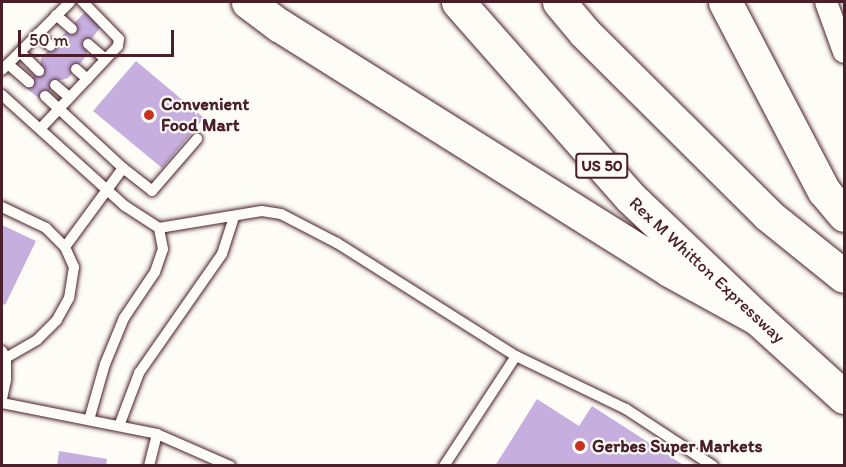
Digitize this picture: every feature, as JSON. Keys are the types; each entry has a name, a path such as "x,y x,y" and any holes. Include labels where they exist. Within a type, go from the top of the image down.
{"highway":[{"path":"248,2 279,25 649,257 758,319"},
{"name":"Rex M Whitton Expressway","path":"458,2 631,198 844,397"},
{"path":"560,2 584,32 768,215 844,276"},
{"path":"725,2 824,191 844,215"}],"street":[{"path":"826,2 844,52"}],"lane":[{"path":"29,82 5,67 70,2"},
{"path":"41,128 105,59 119,39 83,2"},
{"path":"56,15 72,29"},
{"path":"37,34 51,46"},
{"path":"88,44 105,59"},
{"path":"20,52 39,70"},
{"path":"76,69 87,79"},
{"path":"55,85 69,97"},
{"path":"2,95 125,206 159,228 262,211 281,214 338,243 516,356 626,409 713,465"},
{"path":"45,96 123,168 152,191 197,140"},
{"path":"65,247 105,188 123,168"},
{"path":"2,207 46,228 65,247 74,267 69,298 61,313 37,340 4,354 2,401 157,434 230,465"},
{"path":"119,426 139,373 222,254 234,216"},
{"path":"89,420 105,364 124,318 155,272 163,249 159,228"},
{"path":"444,465 516,356"},
{"path":"149,465 157,434"}],"building":[{"path":"85,12 102,25 87,45 87,55 68,78 58,81 41,100 25,87 40,69 41,58"},
{"name":"Convenient Food Mart","path":"136,61 204,118 162,168 93,111"},
{"path":"2,225 36,241 5,305 2,303"},
{"name":"Gerbes Super Markets","path":"537,399 579,426 592,406 685,466 495,466"},
{"path":"59,451 107,459 106,466 57,466"}],"place":[{"name":"Convenient Food Mart","path":"149,115"},
{"name":"Gerbes Super Markets","path":"580,446"}]}
